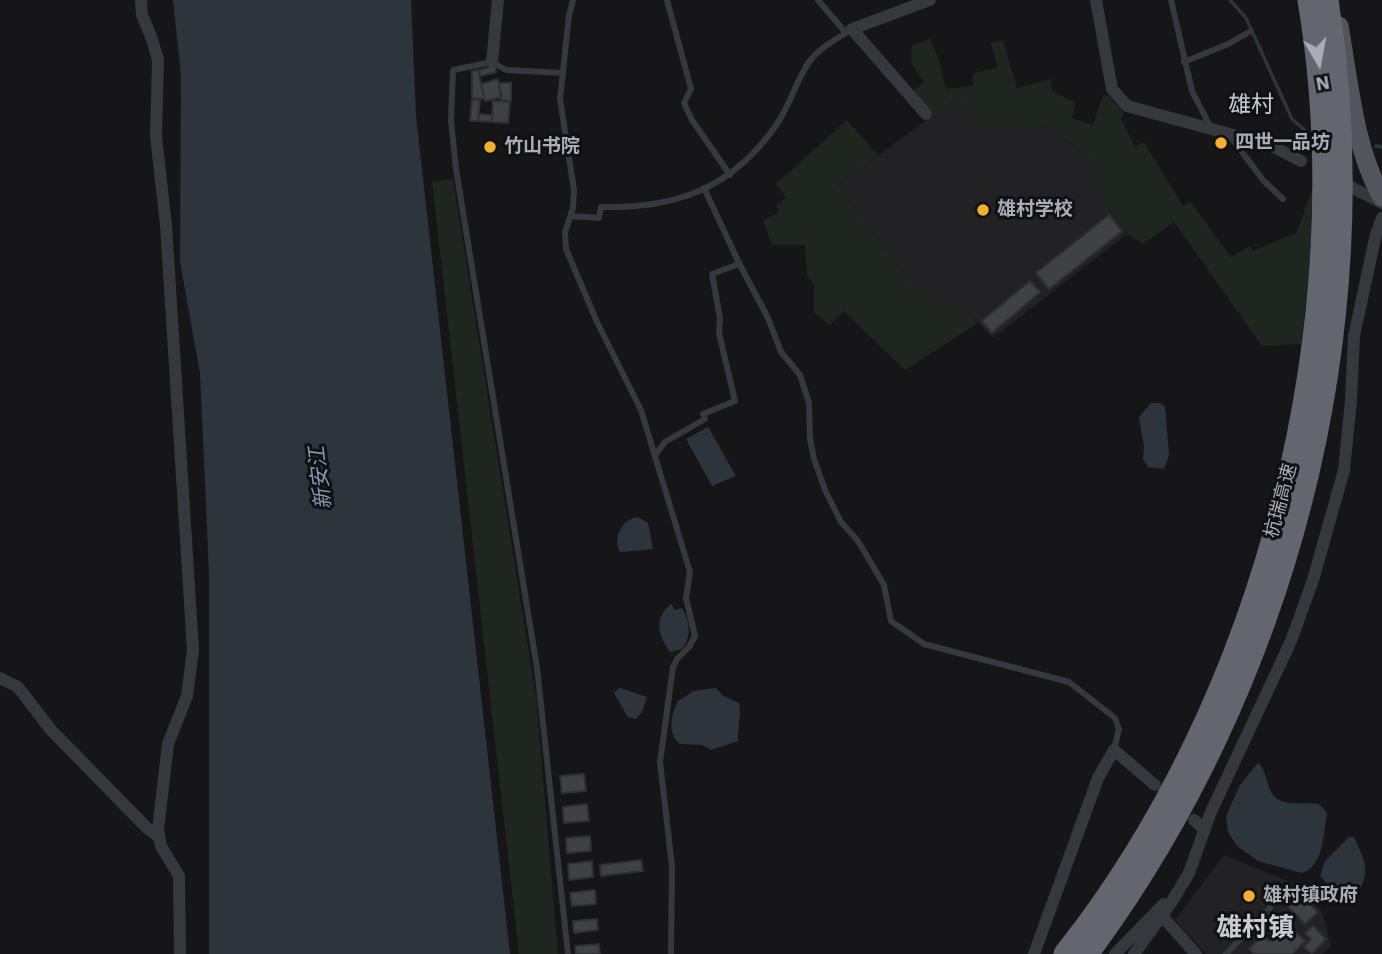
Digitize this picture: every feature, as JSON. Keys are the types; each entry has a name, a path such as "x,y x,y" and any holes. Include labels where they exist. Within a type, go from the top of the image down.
{"highway":[{"name":"杭瑞高速","path":"1065,954 1132,859 1170,793 1202,728 1244,628 1288,477 1311,361 1323,259 1321,102 1309,0"},
{"name":"杭瑞高速","path":"1087,954 1147,868 1185,802 1218,735 1264,621 1305,481 1328,364 1340,260 1338,101 1327,0"}],"main road":[{"path":"1334,0 1362,151 1382,197"}],"street":[{"path":"141,0 142,15 158,60 156,136 166,225 193,650 187,696 168,744 159,837"},
{"path":"492,62 498,0"},
{"path":"926,114 849,31 930,0"},
{"path":"1096,0 1112,89 1127,106 1270,145 1301,161"},
{"path":"1351,187 1382,203"},
{"path":"1134,954 1180,888 1196,857 1205,830 1266,691 1291,641 1323,549 1344,470 1354,336 1376,234 1382,218"},
{"path":"0,678 18,687 51,730 148,830 159,837 179,876 180,954"},
{"path":"1034,954 1098,778 1114,750 1155,785"},
{"path":"1194,820 1205,830"},
{"path":"1115,954 1180,888"},
{"path":"1162,916 1196,954"}],"lane":[{"path":"573,0 560,99 574,190 571,216 565,232 566,249 597,322 641,410 690,572 686,598 695,632 689,648 673,667 660,762 672,866 671,954"},
{"path":"667,0 691,89 684,103 692,120 730,175"},
{"path":"571,216 599,218 601,207 634,208 685,198 730,175 755,151 777,123 810,61 849,31 818,0"},
{"path":"1171,0 1192,91 1212,130"},
{"path":"1184,62 1228,44 1251,31"},
{"path":"563,73 506,70 492,62 453,70 451,120 458,181 537,668 568,954"},
{"path":"1228,134 1264,180 1283,199"},
{"path":"704,188 739,264 768,318 781,352 800,375 809,403 810,439 814,459 825,490 841,522 858,541 884,585 891,621 924,644 1069,682 1115,718 1119,729 1114,750"},
{"path":"656,454 665,442 705,419 703,414 735,401 719,333 720,318 712,274 739,264"},
{"path":"1226,954 1270,908"}],"shaded area":[{"path":"930,39 939,60 946,89 973,86 973,73 998,68 991,43 1003,40 1017,88 1051,79 1052,91 1076,103 1072,118 1093,125 1103,95 1108,96 1124,113 1121,119 1135,147 1144,142 1183,206 1190,201 1231,257 1250,246 1253,251 1296,233 1313,188 1312,248 1301,344 1262,346 1174,222 1143,244 1127,234 1092,186 1103,177 1089,157 1043,122 1032,134 1006,120 976,121 958,97 932,116 912,92 924,82 911,63 912,45"},
{"name":"雄村学校","path":"958,97 976,120 998,118 1015,122 1032,134 1043,122 1089,157 1103,177 1092,186 1127,234 993,338 973,317 914,288 838,185"},
{"path":"847,120 878,155 838,185 914,288 973,317 978,323 905,370 844,311 829,325 814,312 814,284 807,276 805,245 772,245 763,221 779,212 776,206 786,198 776,184"},
{"path":"453,179 536,697 558,954 519,954 432,181"},
{"name":"雄村镇政府","path":"1224,855 1288,881 1322,911 1331,946 1323,954 1206,954 1175,920"}],"water":[{"name":"新安江","path":"173,0 411,0 416,116 510,954 209,954 209,572 200,373 180,262 181,75"},
{"path":"1151,403 1160,403 1165,407 1169,455 1164,469 1148,467 1143,459 1144,446 1139,417"},
{"path":"708,427 736,476 712,486 686,439"},
{"path":"638,517 648,523 653,549 620,552 617,541 620,530 627,521"},
{"path":"671,604 675,610 682,608 689,628 682,649 670,652 659,627 662,615"},
{"path":"620,688 647,697 642,712 636,719 628,717 615,695 614,692"},
{"path":"716,688 722,695 739,703 738,741 711,750 702,745 680,744 672,729 678,701 694,691"},
{"path":"1258,763 1278,800 1319,804 1327,813 1321,849 1309,870 1301,873 1258,861 1237,846 1228,832 1226,816 1240,785"},
{"path":"1349,837 1354,837 1365,871 1357,894 1346,895 1336,891 1320,876 1325,861"}],"building":[{"path":"495,66 496,72 480,76 479,70"},
{"path":"478,70 484,99 472,98 472,71"},
{"path":"498,79 502,97 485,101 481,84"},
{"path":"499,83 511,83 511,101 501,100"},
{"path":"472,100 480,100 478,121 470,121"},
{"path":"493,101 510,102 508,123 492,122"},
{"path":"479,114 492,115 492,122 478,121"},
{"path":"1109,215 1122,231 1049,289 1036,273"},
{"path":"1030,281 1040,292 992,333 982,321"},
{"path":"584,774 586,791 562,793 560,776"},
{"path":"587,804 589,821 564,823 563,807"},
{"path":"590,836 591,851 567,853 566,838"},
{"path":"641,860 643,871 601,876 600,865"},
{"path":"592,861 593,877 569,880 568,864"},
{"path":"1289,883 1318,912 1305,924 1277,895"},
{"path":"595,890 596,904 572,906 570,893"},
{"path":"597,919 598,930 574,933 573,921"},
{"path":"1286,923 1305,941 1292,954 1254,954 1249,949 1263,935 1269,941"},
{"path":"1313,926 1326,939 1312,954 1304,947 1311,939 1305,933"},
{"path":"599,944 600,954 576,954 575,946"}],"waterway":[{"path":"1230,0 1246,18 1292,119 1308,133"},
{"path":"1376,146 1382,147"}],"place":[{"name":"四世一品坊","path":"1221,143"},
{"name":"竹山书院","path":"490,147"},
{"name":"雄村学校","path":"983,210"},
{"name":"雄村镇政府","path":"1249,896"}],"district":[{"name":"雄村","path":"1251,105"},
{"name":"雄村镇","path":"1255,928"}]}
